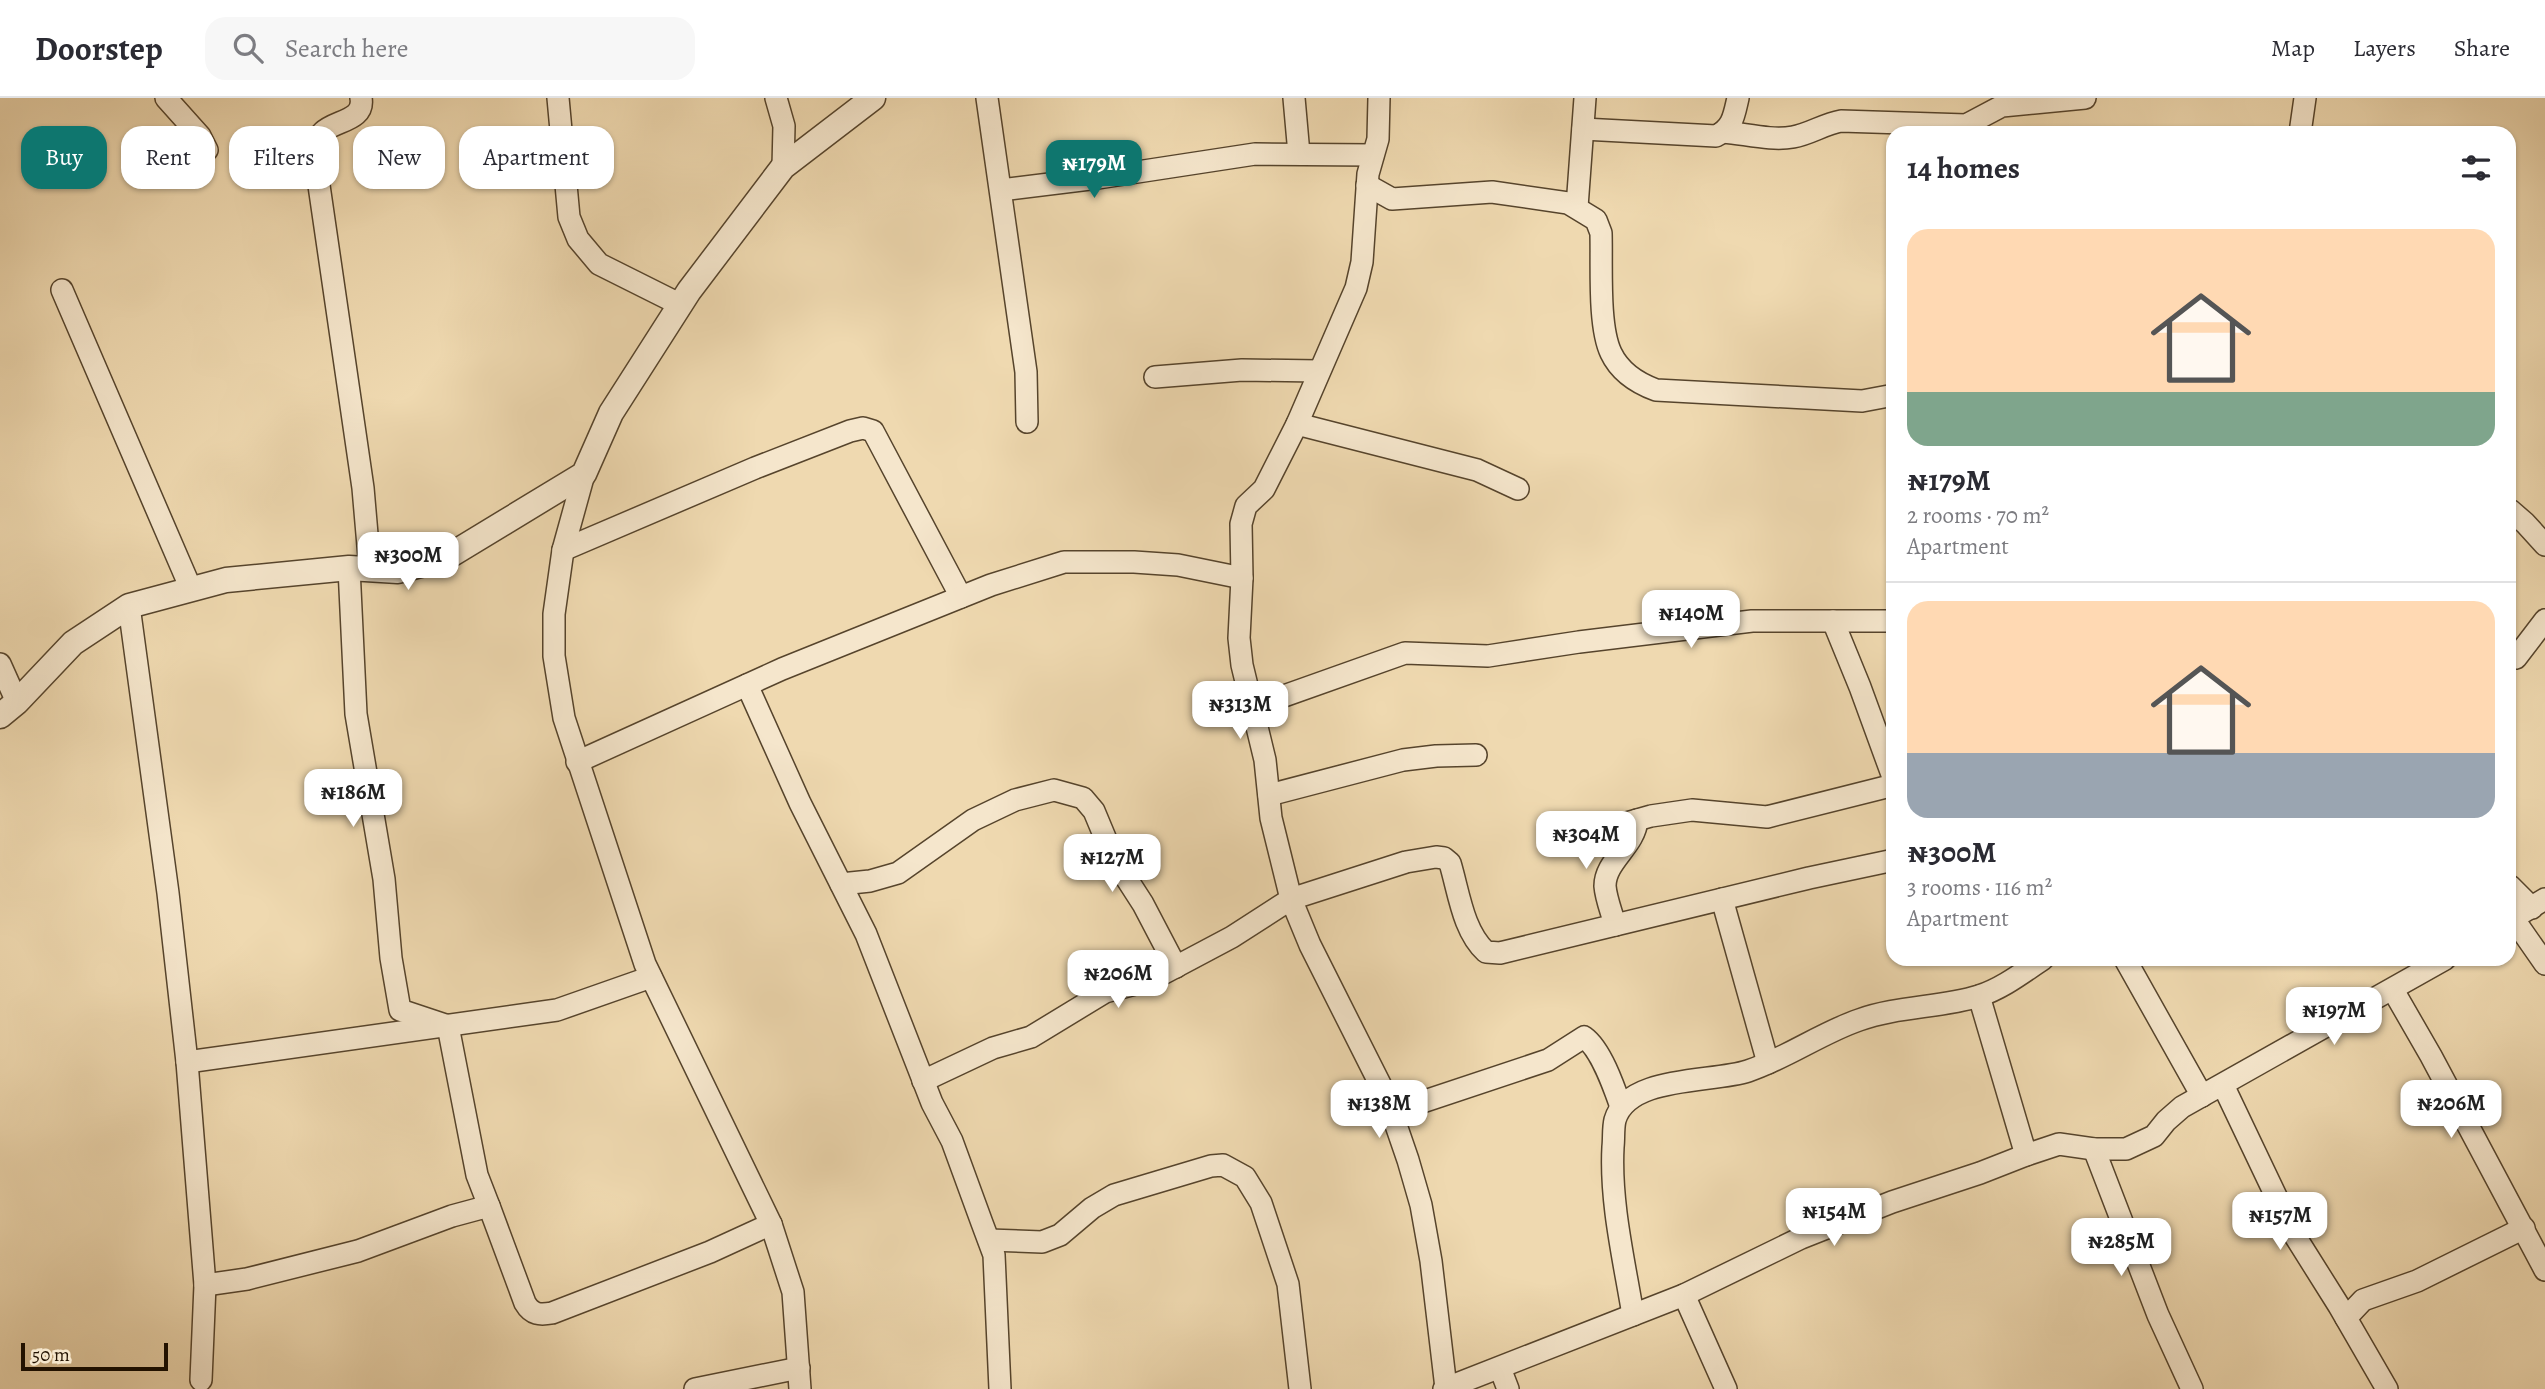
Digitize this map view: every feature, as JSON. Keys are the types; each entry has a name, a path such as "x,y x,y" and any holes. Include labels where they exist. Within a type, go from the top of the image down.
{"street":[{"path":"166,98 191,126"},
{"path":"361,98 362,105 358,114 322,132 316,143 315,158 363,488 356,714 384,879 400,1010 448,1026"},
{"path":"558,98 569,217 578,239 599,264 681,305"},
{"path":"776,98 784,126 783,167"},
{"path":"695,1389 800,1378 793,1292 771,1224 651,977 564,718 554,656 554,614 563,550 584,474 611,413 681,305 783,167 873,98"},
{"path":"987,98 1026,372 1027,422"},
{"path":"1294,98 1299,154"},
{"path":"1379,98 1378,139 1367,185 1362,262 1356,288 1297,424 1264,489 1246,506 1241,524 1239,638 1242,665 1265,760 1277,844 1291,899 1310,944 1386,1096 1421,1205 1431,1261 1445,1389 1684,1295 1801,1238 1892,1202 2059,1144 2094,1149 2126,1149 2154,1136 2182,1107 2433,966"},
{"path":"1577,207 1585,98"},
{"path":"1724,132 1732,124 1738,98"},
{"path":"1970,126 2002,106 2021,101 2085,98"},
{"path":"2301,126 2305,98"},
{"path":"1583,130 1709,136 1724,132 1790,138 1826,123 1841,121 1918,126"},
{"path":"1001,190 1255,154 1373,155"},
{"path":"1367,185 1392,199 1492,192 1568,203 1596,220 1601,233 1604,322 1611,353 1629,376 1656,390 1862,401 1886,396"},
{"path":"62,290 191,589"},
{"path":"1155,377 1242,370 1319,371"},
{"path":"1297,424 1477,470 1518,489"},
{"path":"563,550 755,468 863,428 873,431 961,597"},
{"path":"8,709 73,643 129,606 226,580 360,569 398,571 444,559 584,474"},
{"path":"2516,515 2545,545"},
{"path":"577,761 747,685 961,597 1064,562 1178,565 1242,578"},
{"path":"129,606 168,892 187,1062 204,1293 201,1380"},
{"path":"2516,658 2545,620"},
{"path":"1252,706 1405,653 1488,656 1752,621 1886,621"},
{"path":"1833,621 1886,758"},
{"path":"0,664 8,709"},
{"path":"747,685 800,803 866,934 923,1081 952,1141 989,1240 994,1255 1000,1389"},
{"path":"1269,795 1403,760 1476,755"},
{"path":"1577,837 1637,820 1692,810 1767,817 1886,787"},
{"path":"841,884 870,881 898,873 973,820 1015,800 1054,790 1083,798 1094,811 1114,859 1143,904 1176,967"},
{"path":"1615,925 1605,887 1607,875 1636,829 1637,820"},
{"path":"923,1081 993,1048 1031,1037 1105,992 1151,980 1232,937 1291,899 1406,862 1436,857 1444,858 1450,863 1469,928 1476,943 1486,952 1514,951 1886,862"},
{"path":"2516,896 2525,912 2545,964"},
{"path":"1722,899 1768,1063"},
{"path":"1633,1315 1612,1174 1614,1121 1621,1107 1631,1099 1659,1087 1729,1077 1768,1063 1860,1019 1979,996 2006,985 2033,966"},
{"path":"2129,966 2202,1096"},
{"path":"187,1062 557,1010 651,977"},
{"path":"2393,990 2545,1270"},
{"path":"1979,996 2026,1155"},
{"path":"448,1026 477,1175 525,1303 533,1313 552,1313 710,1252 771,1224"},
{"path":"1392,1112 1548,1060 1584,1037 1593,1045 1621,1107"},
{"path":"1612,1082 1647,1080 1659,1087"},
{"path":"2223,1085 2295,1236 2387,1389"},
{"path":"2094,1149 2158,1315 2192,1389"},
{"path":"989,1240 1042,1242 1060,1235 1092,1208 1114,1195 1211,1166 1223,1165 1231,1168 1245,1177 1261,1203 1288,1284 1300,1389"},
{"path":"204,1293 228,1282 358,1251 452,1216 489,1206"},
{"path":"2346,1318 2363,1300 2428,1276 2524,1228"},
{"path":"2332,1294 2363,1300"},
{"path":"1684,1295 1726,1389"},
{"path":"1500,1368 1508,1389"}]}
